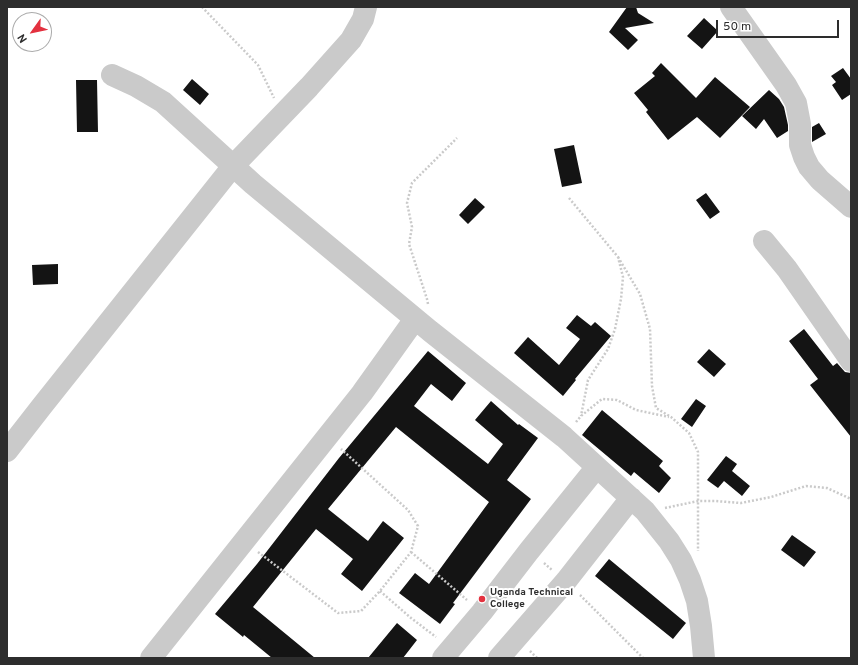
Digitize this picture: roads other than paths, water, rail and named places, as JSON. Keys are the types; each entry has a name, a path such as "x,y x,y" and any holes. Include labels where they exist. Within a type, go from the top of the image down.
{"street":[{"path":"7,451 233,166 309,87 351,40 363,20 366,7"},
{"path":"731,7 786,85 796,103 800,124 800,145 809,167 820,180 851,207"},
{"path":"112,75 136,86 163,102 253,184 422,325 564,437 638,505 669,541 681,560 690,580 697,601 704,658"},
{"path":"764,241 788,269 851,361"},
{"path":"151,658 362,393 422,325"},
{"path":"447,653 482,612 596,468"},
{"path":"499,658 566,581 638,505"}],"place":[{"name":"Uganda Technical College","path":"482,599"}]}
